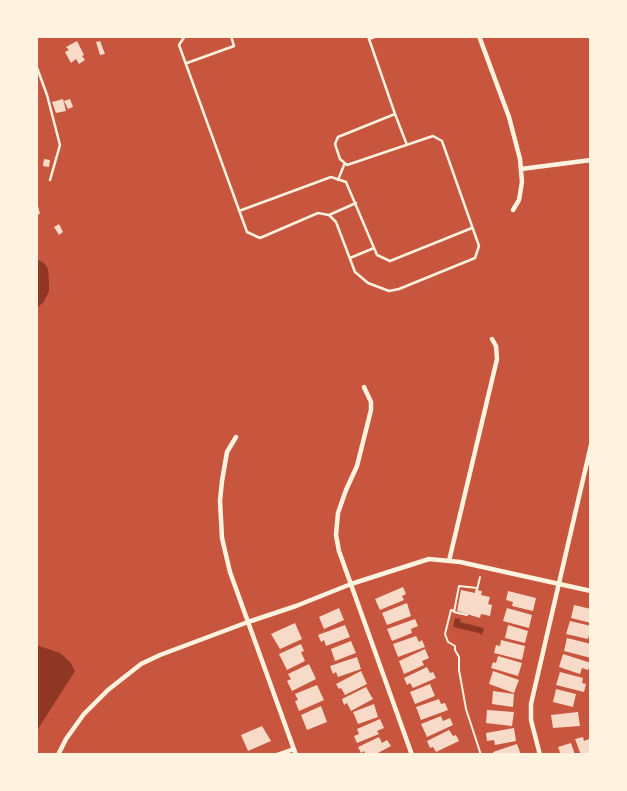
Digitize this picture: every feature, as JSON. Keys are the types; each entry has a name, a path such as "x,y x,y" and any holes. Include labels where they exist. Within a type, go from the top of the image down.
{"street":[{"path":"479,36 509,117 521,169 522,182 519,200 513,210"},
{"path":"521,169 591,160"},
{"path":"449,561 497,359 496,346 492,339"},
{"path":"364,386 371,402 371,410 357,466 341,502 336,524 339,551 412,755"},
{"path":"236,437 230,446 225,460 221,494 222,538 228,563 248,622 296,755"},
{"path":"540,755 531,720 531,704 591,445"},
{"path":"58,755 66,739 84,714 108,690 141,664 160,655 352,584 429,559 449,561 591,591"},
{"path":"277,755 294,749"}],"lane":[{"path":"185,36 179,45 246,232 260,238 318,213 329,215 356,203"},
{"path":"187,63 234,46 232,36"},
{"path":"377,36 369,38 406,145"},
{"path":"36,65 48,94 60,145 50,180"},
{"path":"329,215 336,222 355,272 368,283 389,291 399,289 475,258 479,246 442,141 432,136 347,165 340,160 335,144 338,137 395,114"},
{"path":"338,180 344,164"},
{"path":"239,211 331,177 346,182 377,255 390,260 472,228"},
{"path":"350,258 374,248"}],"path":[{"path":"454,611 459,586 477,589 480,577"},
{"path":"467,615 451,610 445,634 448,642 455,646 459,657 459,670 466,709 481,755"}],"shaded area":[{"path":"36,259 44,263 48,269 49,291 43,303 36,308"},
{"path":"455,618 461,619 460,622 484,628 482,635 453,627"},
{"path":"36,645 60,653 70,662 75,671 36,732"}],"building":[{"path":"77,41 85,60 79,64 76,59 71,63 65,52 69,50 66,47"},
{"path":"100,41 105,54 100,55 96,42"},
{"path":"63,99 66,111 56,113 52,102"},
{"path":"70,99 73,107 68,109 64,101"},
{"path":"44,159 50,160 49,167 43,166"},
{"path":"36,198 40,214 36,215"},
{"path":"59,224 63,232 59,235 54,227"},
{"path":"403,587 406,594 402,596 404,600 380,610 375,599"},
{"path":"461,590 475,593 475,590 482,591 481,595 490,597 488,604 492,605 490,616 481,614 480,618 457,611"},
{"path":"508,591 536,598 533,611 512,606 513,602 506,600"},
{"path":"407,603 411,616 387,625 382,613"},
{"path":"574,605 591,609 591,623 571,618"},
{"path":"339,608 344,620 324,629 319,617"},
{"path":"507,608 532,615 529,628 503,621"},
{"path":"415,619 418,626 411,629 412,633 392,641 387,629"},
{"path":"570,621 591,626 591,635 589,635 588,639 566,634"},
{"path":"295,623 302,639 280,649 271,634"},
{"path":"345,625 350,637 326,646 324,640 321,642 318,635"},
{"path":"508,625 528,631 525,643 505,638"},
{"path":"416,636 419,642 422,640 425,647 398,657 393,644"},
{"path":"567,638 591,644 589,649 591,658 564,651"},
{"path":"501,640 525,646 522,660 494,653 496,645 500,646"},
{"path":"351,641 356,653 335,661 331,649"},
{"path":"301,644 304,651 301,652 305,661 287,670 279,654"},
{"path":"425,649 429,658 422,661 424,665 404,674 399,661"},
{"path":"563,654 591,663 588,670 582,668 580,674 559,667"},
{"path":"498,656 522,663 518,676 491,668 493,662 496,663"},
{"path":"357,657 361,669 338,677 336,672 333,674 330,666"},
{"path":"309,664 316,679 292,691 287,681 291,679 288,674"},
{"path":"427,667 436,678 413,688 410,683 407,685 404,678"},
{"path":"361,671 367,684 345,695 336,684"},
{"path":"493,671 519,680 514,693 489,684"},
{"path":"560,672 583,678 582,683 586,684 584,692 556,685"},
{"path":"430,684 435,696 415,704 410,692"},
{"path":"317,685 324,700 299,711 295,701 298,700 295,694"},
{"path":"366,687 373,699 351,711 347,703 344,705 342,699"},
{"path":"556,689 576,694 573,707 553,702"},
{"path":"493,691 514,694 513,707 492,704"},
{"path":"439,699 441,704 445,703 448,710 421,720 416,707"},
{"path":"374,704 378,717 358,724 353,712"},
{"path":"321,706 327,722 307,730 301,715"},
{"path":"487,710 514,712 512,726 486,723"},
{"path":"578,712 580,726 553,728 551,715"},
{"path":"441,716 443,721 450,718 453,725 427,737 421,724"},
{"path":"380,719 384,728 377,731 379,734 357,743 354,736 359,734 357,729"},
{"path":"262,726 271,741 248,751 241,735"},
{"path":"514,728 516,741 495,745 494,740 487,741 486,733"},
{"path":"449,730 453,736 456,735 459,741 436,752 433,747 430,748 427,741"},
{"path":"379,737 382,743 387,740 391,746 374,755 366,755 364,751 361,753 358,747"},
{"path":"583,737 584,741 589,739 591,755 581,755 575,739"},
{"path":"571,743 575,755 561,755 558,747"},
{"path":"517,744 521,755 494,755 493,752"}]}
